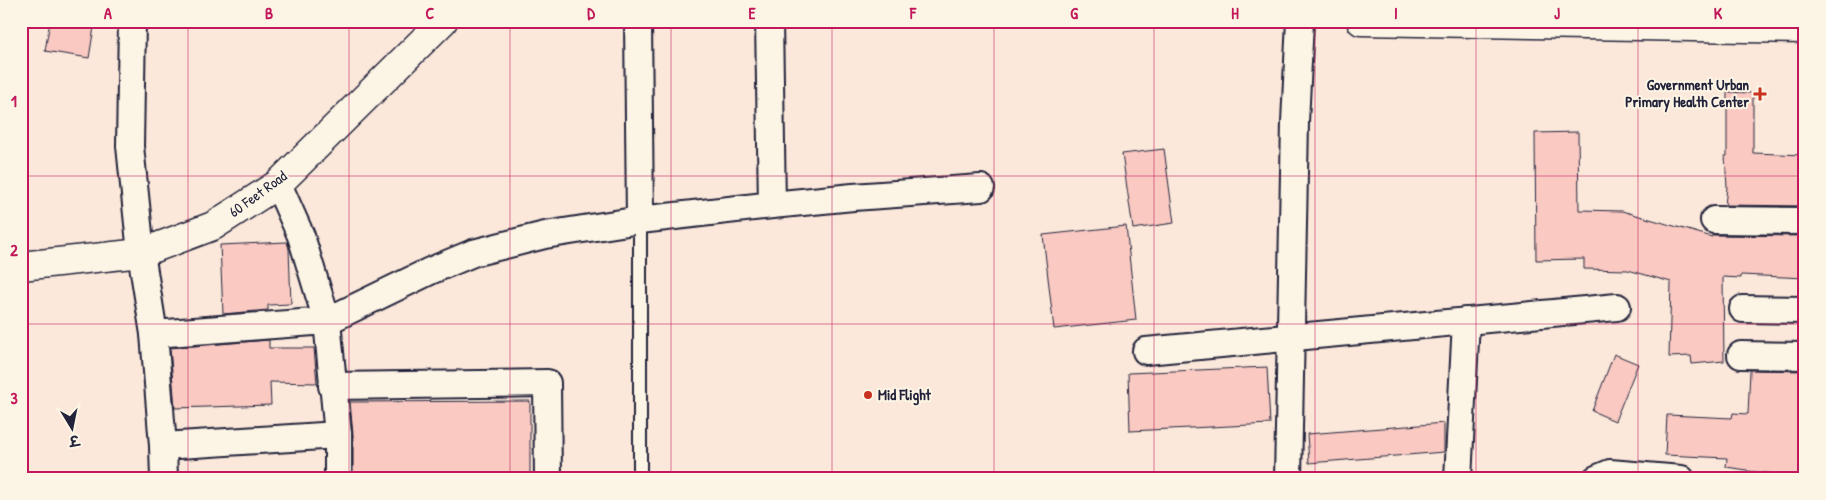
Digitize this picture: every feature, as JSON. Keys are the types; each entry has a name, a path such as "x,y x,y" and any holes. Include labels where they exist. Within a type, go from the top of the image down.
{"main road":[{"name":"60 Feet Road","path":"21,266 141,253 213,226 278,184 443,21"},
{"path":"1361,21 1805,28"}],"street":[{"path":"132,21 130,146 141,253 154,334 164,479"},
{"path":"638,21 640,220"},
{"path":"769,21 772,205"},
{"path":"1288,479 1295,122 1300,21"},
{"path":"278,184 301,236 326,322 338,435 338,479"},
{"path":"154,334 326,322 430,271 473,253 545,235 640,220 772,205 981,188"},
{"path":"1714,220 1805,221"},
{"path":"1146,351 1617,307"},
{"path":"1743,309 1805,310"},
{"path":"1458,479 1466,321"},
{"path":"1741,355 1805,356"},
{"path":"332,386 547,383 548,479"},
{"path":"163,446 338,435"},
{"path":"1596,479 1610,473 1681,479"}],"lane":[{"path":"640,220 640,479"}],"building":[{"path":"50,21 95,21 89,58 45,51"},
{"path":"1727,92 1753,93 1753,153 1805,155 1805,206 1725,205 1727,187 1725,156 1727,156"},
{"path":"1578,132 1579,210 1622,211 1712,237 1712,235 1805,236 1805,278 1741,275 1741,278 1723,277 1724,361 1692,364 1691,356 1669,357 1671,282 1628,270 1584,269 1584,259 1536,260 1535,133"},
{"path":"1164,149 1174,223 1133,229 1122,154"},
{"path":"1126,226 1136,320 1054,329 1043,235"},
{"path":"287,242 289,249 291,304 268,305 268,310 223,314 220,245"},
{"path":"269,340 269,348 314,348 317,383 270,382 271,405 175,408 170,348"},
{"path":"1614,354 1638,364 1615,421 1592,411"},
{"path":"1267,367 1270,424 1130,431 1128,373"},
{"path":"1750,370 1805,371 1805,477 1726,467 1727,458 1665,455 1667,415 1732,418 1733,413 1748,414"},
{"path":"530,401 530,479 353,479 353,435 350,402"},
{"path":"1444,423 1444,452 1309,463 1307,434"}],"place":[{"name":"Government Urban Primary Health Center","path":"1760,94"},
{"name":"Mid Flight","path":"868,395"}]}
